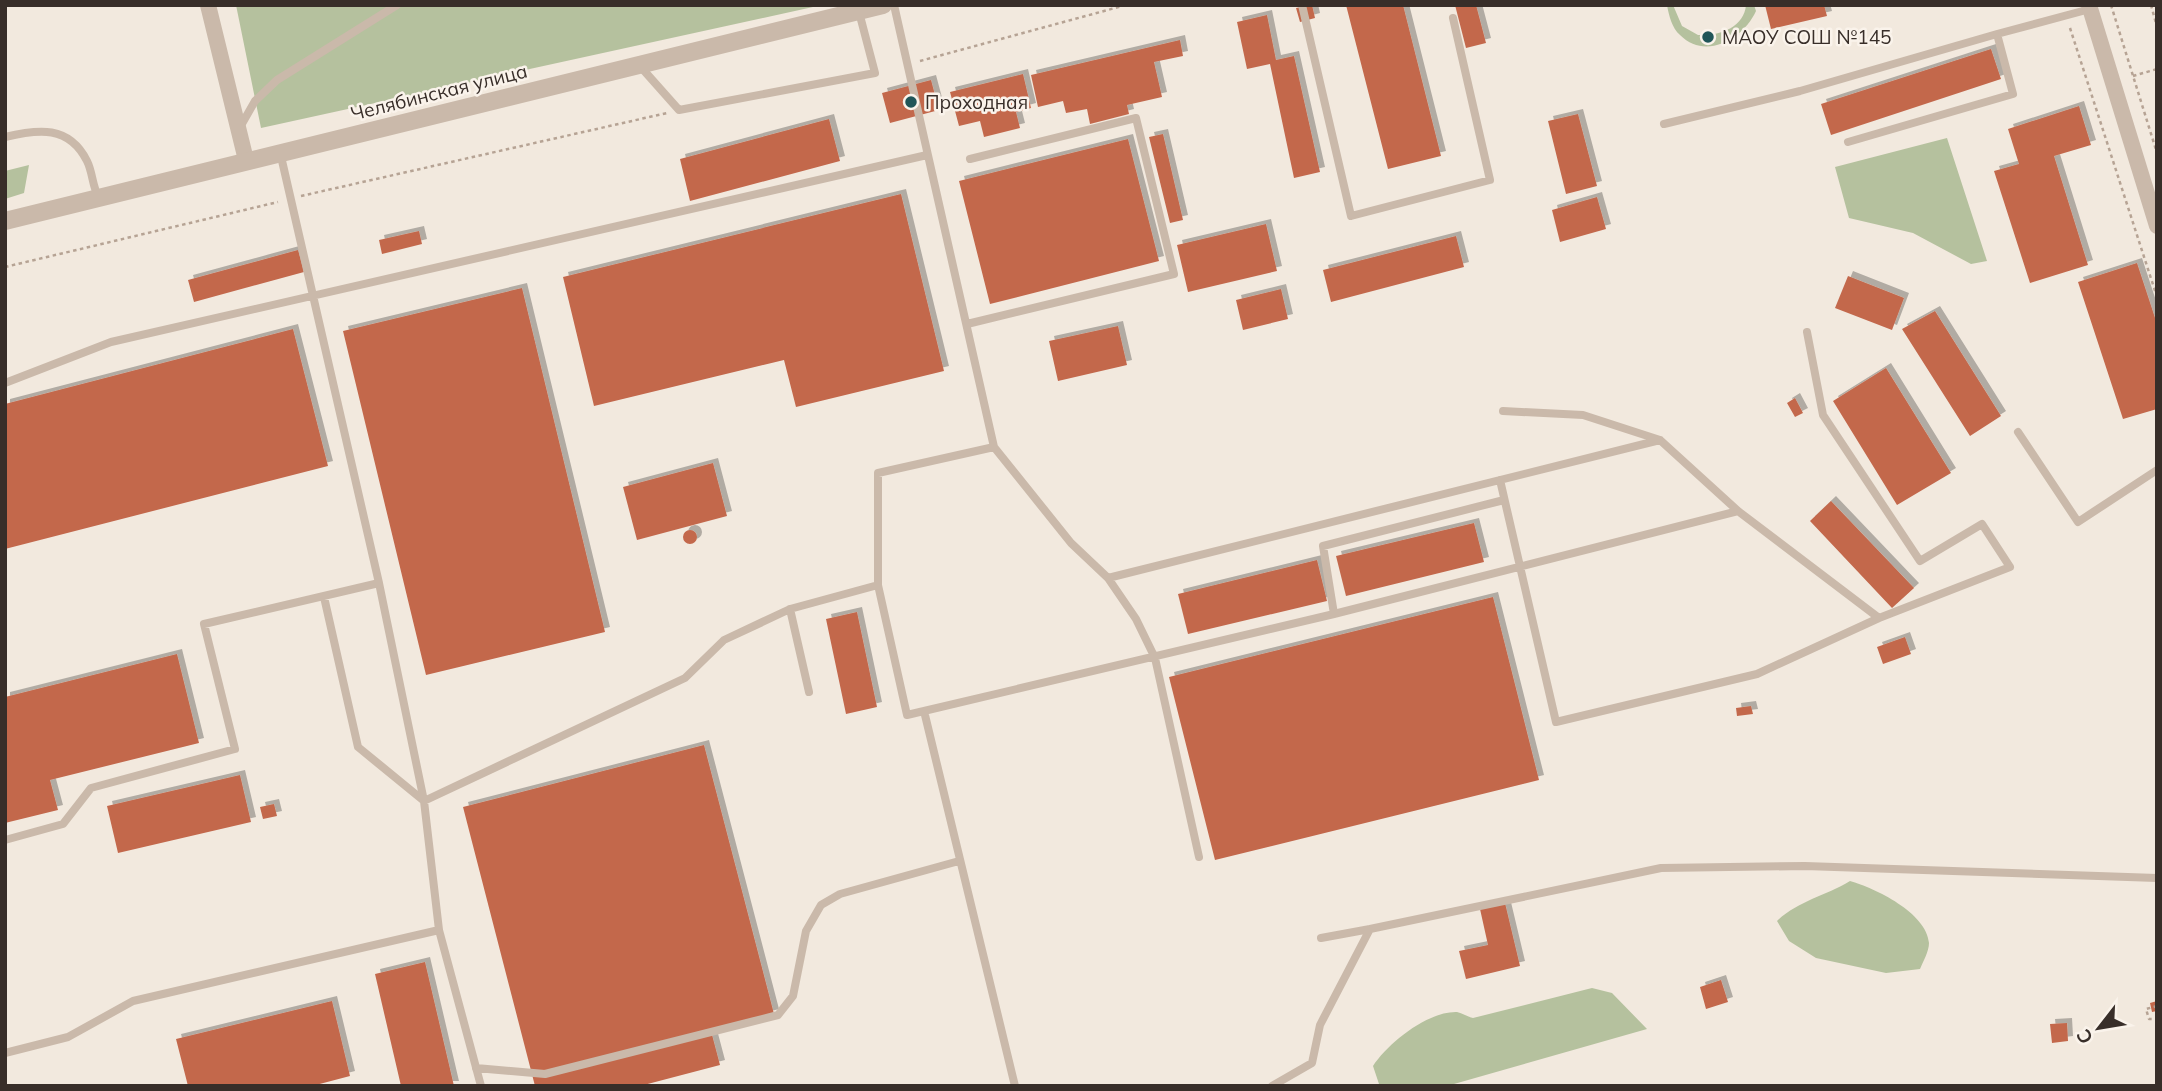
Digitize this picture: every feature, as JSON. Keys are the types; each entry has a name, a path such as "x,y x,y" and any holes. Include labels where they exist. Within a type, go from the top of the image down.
{"street":[{"path":"208,5 246,160"},
{"name":"Челябинская улица","path":"5,221 883,5"},
{"path":"2090,7 2157,226"}],"lane":[{"path":"238,132 255,101 277,80 397,5"},
{"path":"894,5 995,447 1072,543 1108,578 1136,619 1155,658 1199,857"},
{"path":"1303,5 1351,216 1490,180 1453,18"},
{"path":"1664,124 1800,91 2090,7"},
{"path":"639,65 679,110 874,74 859,12"},
{"path":"1847,142 2013,94 1997,34"},
{"path":"967,324 1174,274 1136,118 970,159"},
{"path":"5,136 41,128 67,138 88,162 93,189 99,198"},
{"path":"280,152 379,583 424,801 439,930 481,1086"},
{"path":"5,383 111,342 927,155"},
{"path":"1500,480 1556,722 1757,674 1879,618 2010,567 1982,524 1920,561 1823,415 1807,332"},
{"path":"1503,411 1583,415 1660,440 1738,512 1879,618"},
{"path":"2018,432 2078,522 2157,470"},
{"path":"1108,578 1660,440"},
{"path":"995,447 878,473 877,585 907,715 1155,658 1738,512"},
{"path":"1334,614 1323,546 1504,500"},
{"path":"5,841 62,824 91,788 235,749 204,624 379,583"},
{"path":"424,801 685,678 724,640 790,609 877,585"},
{"path":"324,597 358,747 424,801"},
{"path":"790,609 808,692"},
{"path":"924,711 1015,1086"},
{"path":"476,1068 545,1074 778,1015 793,996 806,931 821,905 840,894 959,861"},
{"path":"1321,938 1661,868 1805,866 2157,878"},
{"path":"1272,1086 1312,1063 1320,1024 1370,929"},
{"path":"5,1053 68,1037 133,1001 439,930"}],"path":[{"path":"908,65 1126,5"},
{"path":"2111,5 2157,153"},
{"path":"2151,5 2157,27"},
{"path":"2066,16 2157,297"},
{"path":"2133,76 2157,69"},
{"path":"5,267 679,110"},
{"path":"2157,1006 2146,1009 2149,1019 2157,1018"}],"green space":[{"path":"236,5 822,5 261,128"},
{"path":"1667,5 1673,5 1682,26 1698,35 1729,29 1741,20 1746,5 1754,5 1756,11 1743,30 1734,37 1712,46 1701,46 1690,43 1677,32 1671,22"},
{"path":"1947,138 1987,261 1971,264 1913,233 1849,218 1835,167"},
{"path":"29,165 24,193 5,199 5,171"},
{"path":"1850,881 1873,889 1898,903 1919,922 1929,943 1920,969 1886,973 1816,958 1789,941 1777,921 1794,908"},
{"path":"1592,988 1612,993 1647,1029 1447,1086 1379,1084 1373,1066 1380,1057 1410,1030 1434,1017 1457,1012 1473,1018"}],"building":[{"path":"1312,5 1315,18 1300,22 1296,8"},
{"path":"1346,5 1403,5 1441,156 1388,169"},
{"path":"1455,5 1476,5 1486,43 1466,48"},
{"path":"1765,5 1824,5 1827,16 1771,29"},
{"path":"1267,15 1276,60 1294,56 1320,172 1294,178 1270,64 1247,69 1237,22"},
{"path":"1180,40 1183,56 1154,62 1162,97 1127,105 1129,114 1090,124 1087,109 1066,113 1063,101 1038,107 1031,75"},
{"path":"1991,49 2001,79 1831,135 1821,104"},
{"path":"1023,74 1031,108 1016,112 1020,128 984,137 980,121 959,126 950,92"},
{"name":"Проходная","path":"931,80 939,110 890,123 882,93"},
{"path":"2079,106 2091,145 2054,156 2088,265 2030,283 1994,171 2019,164 2008,129"},
{"path":"1578,114 1597,186 1566,194 1548,121"},
{"path":"829,119 840,161 690,201 680,159"},
{"path":"1163,134 1183,220 1170,223 1149,137"},
{"path":"1128,139 1159,261 990,304 959,181"},
{"path":"901,194 944,371 796,407 784,360 594,406 563,277"},
{"path":"1597,197 1606,229 1560,242 1552,210"},
{"path":"1266,224 1277,271 1188,292 1177,245"},
{"path":"419,231 422,244 382,254 379,240"},
{"path":"1456,236 1464,267 1331,302 1323,270"},
{"path":"298,250 304,272 194,302 188,280"},
{"path":"2137,263 2157,324 2157,409 2123,419 2078,282"},
{"path":"1848,276 1904,298 1892,330 1835,308"},
{"path":"522,288 605,632 426,675 343,331"},
{"path":"1281,289 1288,319 1243,330 1236,300"},
{"path":"1935,311 2001,416 1970,436 1902,329"},
{"path":"1118,326 1127,365 1058,381 1049,341"},
{"path":"293,329 328,466 5,549 5,404"},
{"path":"1886,368 1951,473 1897,505 1833,401"},
{"path":"1795,398 1803,413 1795,417 1787,403"},
{"path":"713,463 727,516 637,540 623,487"},
{"path":"1831,501 1914,588 1892,608 1810,521"},
{"path":"1474,523 1484,562 1346,596 1336,556"},
{"path":"690,530 695,532 695,542 690,544 685,542 683,537 685,532"},
{"path":"1317,560 1327,601 1188,634 1178,594"},
{"path":"1493,597 1539,780 1215,860 1169,677"},
{"path":"857,612 877,707 846,714 826,619"},
{"path":"1905,637 1911,654 1883,664 1877,647"},
{"path":"177,654 199,743 50,780 58,810 5,823 5,697"},
{"path":"1751,706 1753,714 1737,716 1736,708"},
{"path":"704,745 774,1014 711,1031 720,1065 640,1086 535,1086 463,807"},
{"path":"240,775 251,822 118,853 107,806"},
{"path":"274,804 277,816 263,819 260,807"},
{"path":"1505,903 1520,966 1466,979 1459,951 1488,945 1480,909"},
{"path":"425,962 454,1086 401,1086 375,974"},
{"path":"1721,980 1728,1002 1706,1009 1700,987"},
{"path":"332,1001 350,1076 312,1086 188,1086 176,1039"},
{"path":"2157,1001 2157,1011 2152,1012 2150,1003"},
{"path":"2067,1023 2068,1041 2052,1043 2050,1024"}],"place":[{"name":"МАОУ СОШ №145","path":"1708,37"},
{"name":"Проходная","path":"911,102"}]}
